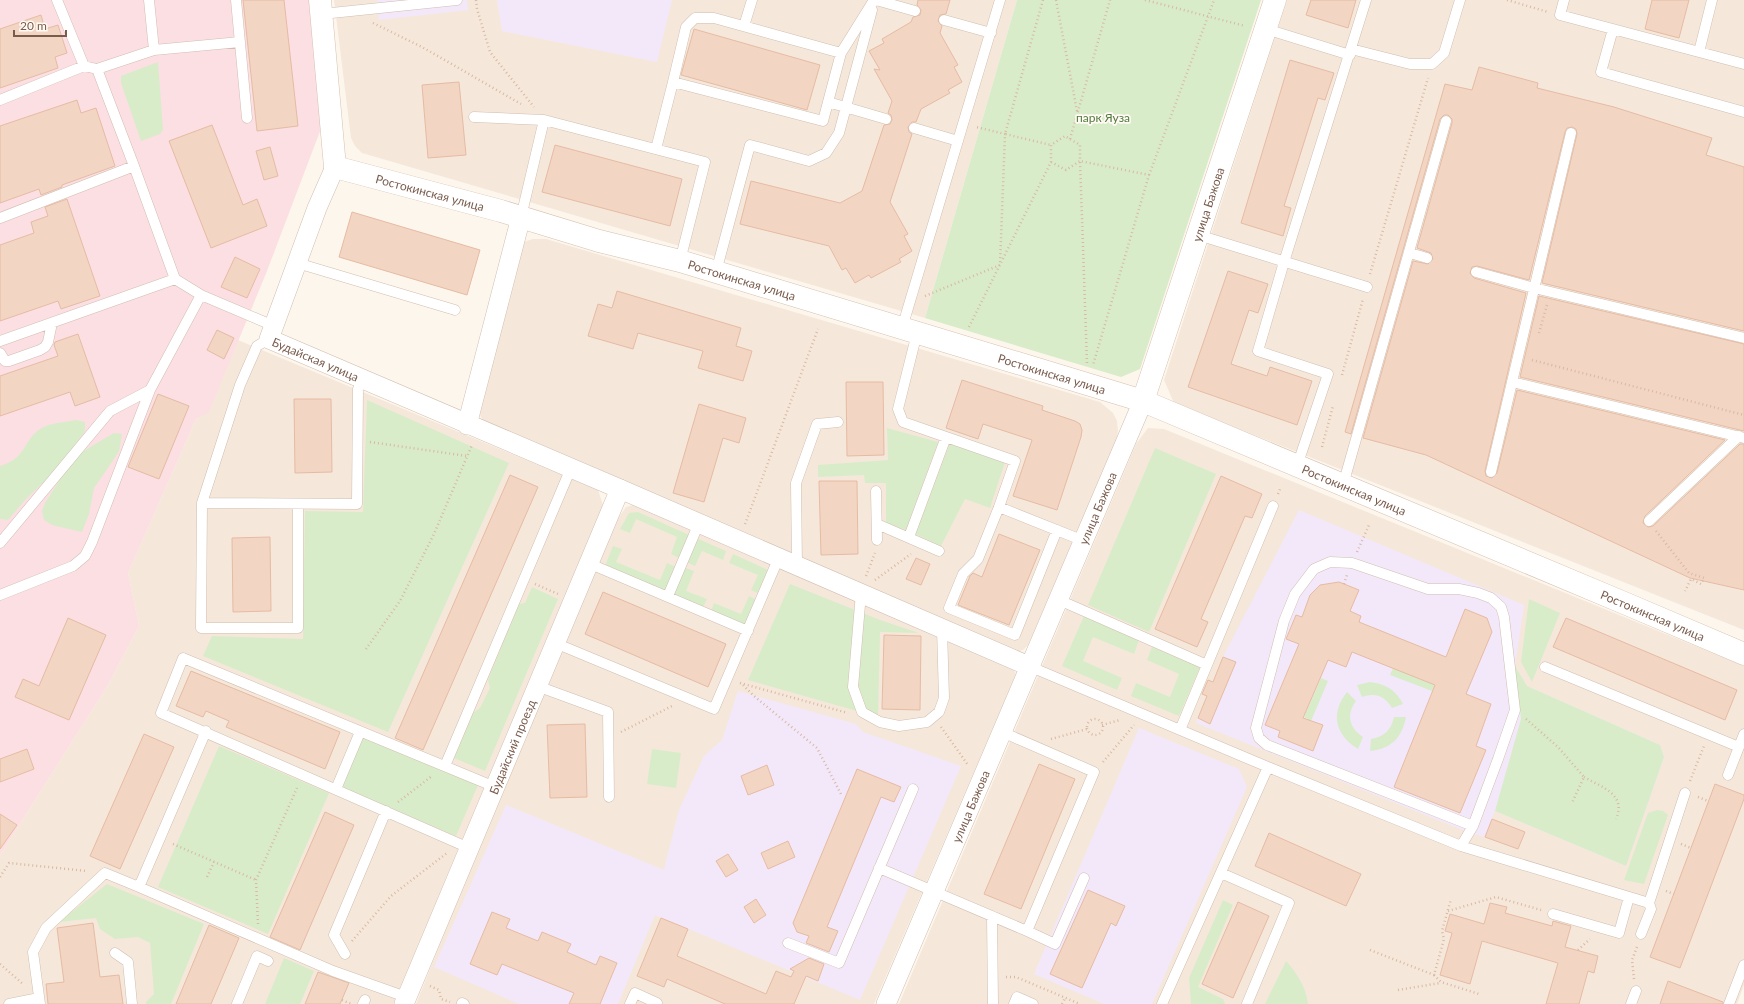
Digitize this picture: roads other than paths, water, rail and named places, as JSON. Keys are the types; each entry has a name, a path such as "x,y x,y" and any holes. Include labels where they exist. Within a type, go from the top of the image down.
{"street":[{"name":"улица Бажова","path":"886,1004 1031,667 1143,401 1198,235 1256,28 1275,0"},
{"name":"Будайская улица","path":"321,7 335,167 317,208 271,333 362,380 470,432 571,468 797,565 866,584 942,628 1031,667"},
{"name":"Ростокинская улица","path":"335,167 521,217 599,241 680,261 1143,401 1744,654"},
{"path":"470,432 521,217"},
{"name":"Будайский проезд","path":"405,1001 464,846 495,787 620,489"}],"lane":[{"path":"57,0 84,66"},
{"path":"149,0 154,50"},
{"path":"236,0 247,118"},
{"path":"321,7 368,10 457,0"},
{"path":"744,26 752,0"},
{"path":"673,82 823,120 841,53 875,0"},
{"path":"875,0 915,11"},
{"path":"716,272 750,145 809,161 826,153 840,133 875,0"},
{"path":"1000,0 910,303 910,331 898,409 903,422 1015,461 999,507 978,559 963,574 949,608 1015,635 1057,530"},
{"path":"1297,466 1328,374 1258,351 1284,262 1366,0"},
{"path":"1256,28 1350,52 1410,64 1432,64 1444,53 1460,0"},
{"path":"1564,0 1560,15 1744,64"},
{"path":"1699,52 1712,0"},
{"path":"656,149 686,27 695,18 714,18 841,53"},
{"path":"944,20 990,33"},
{"path":"1613,29 1601,72 1744,112"},
{"path":"0,100 84,66 97,70 154,50 240,42"},
{"path":"97,70 175,279 271,333 257,346 240,385 202,503 201,628 298,628 298,504"},
{"path":"828,102 886,119"},
{"path":"474,117 543,118 705,162 680,261"},
{"path":"521,217 543,118"},
{"path":"1343,485 1349,458 1358,434 1446,121"},
{"path":"914,128 958,141"},
{"path":"1491,472 1571,133"},
{"path":"0,218 134,166"},
{"path":"1198,235 1366,287"},
{"path":"1410,253 1427,258"},
{"path":"297,263 455,310"},
{"path":"1476,272 1550,292 1744,338"},
{"path":"0,341 175,279"},
{"path":"0,595 73,566 85,556 92,542 150,390 201,295"},
{"path":"0,353 2,359 9,361 40,350 48,342 52,323"},
{"path":"202,503 357,504 358,389 362,380"},
{"path":"1512,382 1742,437"},
{"path":"0,543 110,411 150,390"},
{"path":"797,565 796,483 817,424 838,422"},
{"path":"909,537 946,437"},
{"path":"1649,521 1742,437"},
{"path":"445,766 571,468"},
{"path":"876,491 877,540"},
{"path":"1180,730 1273,506"},
{"path":"999,507 1084,541"},
{"path":"668,596 699,523"},
{"path":"877,524 938,551"},
{"path":"555,643 714,709 779,557"},
{"path":"1461,846 1473,826 1515,710 1504,617 1501,607 1492,598 1478,593 1459,589 1428,589 1352,563 1330,562 1314,569 1295,594 1284,621 1256,728 1259,738 1267,745 1473,826"},
{"path":"588,563 748,631"},
{"path":"866,584 853,687 862,712 880,722 899,726 927,722 938,712 944,698 942,628"},
{"path":"1059,600 1207,665"},
{"path":"464,846 206,731 161,713 184,658 495,787"},
{"path":"1545,666 1739,747"},
{"path":"1031,667 1268,767 1461,846 1649,903"},
{"path":"537,686 608,712 609,797"},
{"path":"139,887 206,731"},
{"path":"336,789 360,732"},
{"path":"1002,732 1094,772 1026,931"},
{"path":"1728,775 1744,734"},
{"path":"1162,1004 1268,767"},
{"path":"788,942 839,963 913,789"},
{"path":"1641,934 1651,909 1649,903 1685,792"},
{"path":"344,952 334,936 386,811"},
{"path":"879,868 1055,944 1084,878"},
{"path":"8,1004 39,1001 33,952 46,928 106,873 405,1001"},
{"path":"1221,873 1289,903 1247,1004"},
{"path":"1553,914 1619,933 1629,897"},
{"path":"992,916 993,1004"},
{"path":"115,953 128,962 132,1004"},
{"path":"237,1004 257,956 268,961"},
{"path":"1729,1004 1744,965"},
{"path":"1631,1004 1636,991"},
{"path":"630,1004 635,994 657,1003"},
{"path":"1014,1004 1017,997 1033,1004"}],"park label":[{"name":"парк Яуза","path":"1103,117"}]}
